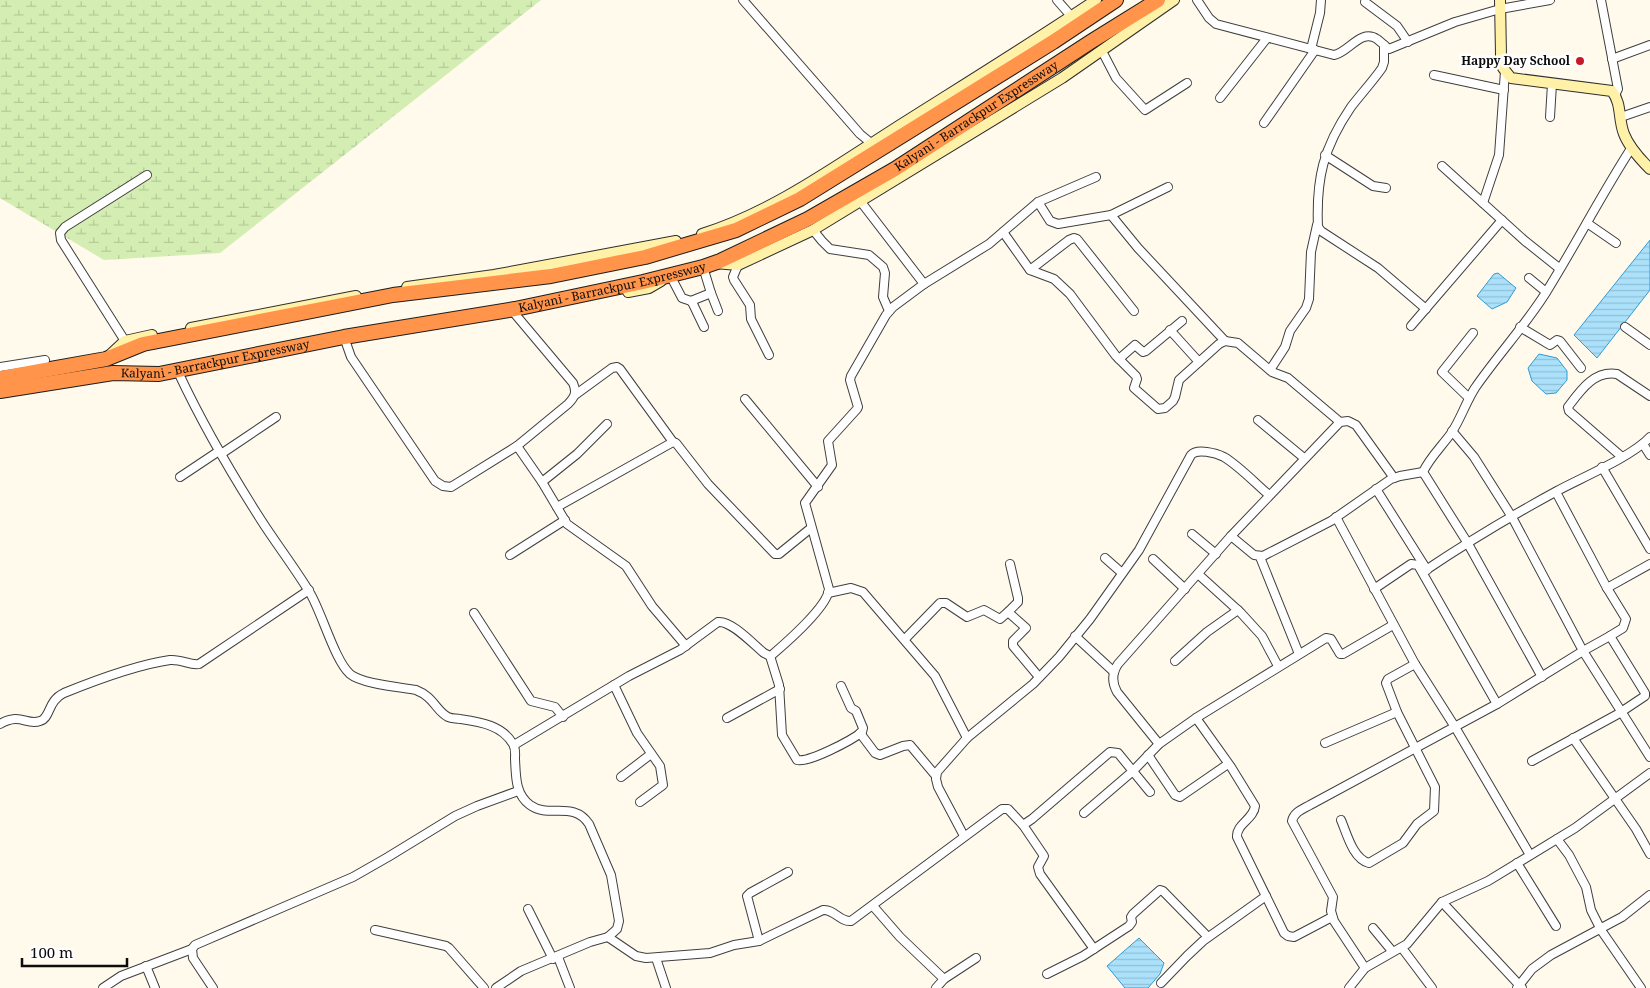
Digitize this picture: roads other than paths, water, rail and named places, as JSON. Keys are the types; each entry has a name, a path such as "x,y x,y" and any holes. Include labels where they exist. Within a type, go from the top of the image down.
{"highway":[{"name":"Kalyani - Barrackpur Expressway","path":"0,378 106,359 143,344 327,304 551,276 645,257 736,230 800,199 1053,42 1116,0"},
{"name":"Kalyani - Barrackpur Expressway","path":"0,391 113,373 159,374 345,339 515,311 708,265 808,219 888,173 1158,0"}],"street":[{"path":"743,0 860,134 871,143"},
{"path":"1057,0 1071,16"},
{"path":"106,359 125,341 327,304 404,287 494,275 670,243 734,222 770,205 1096,0"},
{"path":"718,311 711,293 708,265 738,265 813,230 1062,78 1102,52 1138,23 1174,0"},
{"path":"1197,0 1209,18 1216,24 1337,55 1364,37 1374,37 1389,50 1500,4 1550,0"},
{"path":"1264,123 1313,50 1321,0"},
{"path":"1600,0 1618,89 1615,96"},
{"path":"1365,2 1397,26 1408,42"},
{"path":"1500,4 1500,55 1502,68 1511,78 1612,91 1618,98 1624,134 1650,169"},
{"path":"1220,98 1267,38"},
{"path":"1270,370 1285,347 1290,331 1306,308 1309,299 1311,252 1317,226 1320,175 1325,155 1351,108 1382,68 1384,45"},
{"path":"1612,59 1650,46"},
{"path":"1102,52 1116,78 1145,110 1187,83"},
{"path":"1483,203 1499,155 1505,71"},
{"path":"1434,75 1504,90"},
{"path":"1550,117 1552,84"},
{"path":"1621,117 1650,107"},
{"path":"1424,472 1452,431 1469,398 1497,356 1546,292 1574,247 1608,184 1632,147"},
{"path":"1325,155 1373,186 1386,188"},
{"path":"1442,166 1502,220 1560,268"},
{"path":"125,341 61,240 60,233 65,227 147,175"},
{"path":"828,593 805,503 832,465 828,441 858,407 850,380 851,376 889,311 924,284 982,249 1038,202 1096,177"},
{"path":"1038,202 1050,221 1058,224 1111,215 1168,187"},
{"path":"861,202 924,284"},
{"path":"1111,215 1138,248 1225,341"},
{"path":"1411,326 1502,220"},
{"path":"1587,223 1616,243"},
{"path":"1317,226 1321,231 1378,268 1426,309"},
{"path":"813,230 830,249 869,254 883,267 885,274 883,294 889,311"},
{"path":"1003,232 1030,270 1057,280 1070,294 1119,359 1137,378 1134,388 1160,410 1173,401 1179,380 1219,344 1225,341 1234,341 1270,370 1288,378 1340,422"},
{"path":"1030,270 1068,240 1077,239 1134,311"},
{"path":"738,265 733,277 734,280 750,305 751,319 769,355"},
{"path":"670,275 682,298 690,301 704,327"},
{"path":"1529,278 1546,292"},
{"path":"690,301 711,293"},
{"path":"515,311 570,378 576,388 575,395"},
{"path":"1119,359 1135,344 1144,352 1146,351 1182,321"},
{"path":"1520,327 1549,345 1560,340 1581,368"},
{"path":"1625,327 1650,346"},
{"path":"1170,330 1199,362"},
{"path":"1469,398 1442,373 1474,333"},
{"path":"113,373 142,380 345,339 354,362 439,484 451,487 517,446 568,404 575,395 612,368 619,368 708,484 776,555 811,528"},
{"path":"0,367 45,360"},
{"path":"1622,457 1569,411 1568,407 1593,378 1612,373 1617,374 1650,396"},
{"path":"179,374 199,416 220,452 262,521 309,590 339,658 351,675 362,680 424,693 448,717 495,727 505,733 514,746 518,791 525,801 533,807 540,809 577,812 589,824 608,865 617,901 619,924 615,932 608,937 590,942 556,958 521,971 496,988"},
{"path":"745,399 818,487"},
{"path":"180,476 276,417"},
{"path":"1258,420 1304,458"},
{"path":"1160,744 1117,692 1114,672 1118,664 1231,536 1340,422 1348,421 1356,425 1394,478"},
{"path":"542,482 577,454 607,424"},
{"path":"1452,431 1474,457 1512,517 1583,651 1650,757"},
{"path":"1425,571 1467,542 1622,457 1650,437"},
{"path":"557,507 674,442"},
{"path":"1642,444 1650,455"},
{"path":"517,446 572,529 626,566 652,606 686,646"},
{"path":"936,776 937,772 967,738 1022,694 1059,658 1144,541 1193,452 1199,451 1224,458 1269,495"},
{"path":"1602,468 1650,549"},
{"path":"1260,557 1296,540 1336,517 1394,478 1424,472"},
{"path":"1424,472 1467,542 1542,677"},
{"path":"1376,490 1425,571 1497,704"},
{"path":"1365,968 1332,917 1333,896 1292,821 1293,818 1295,814 1310,805 1497,704 1623,628 1626,619 1607,588 1556,492"},
{"path":"1336,517 1415,664 1530,855"},
{"path":"510,554 565,520"},
{"path":"1192,534 1216,554"},
{"path":"1231,536 1250,552 1260,557 1299,654"},
{"path":"1105,558 1122,573"},
{"path":"1154,559 1185,589"},
{"path":"905,639 940,603 946,603 967,618 984,610 1000,618 1018,602 1010,564"},
{"path":"1374,589 1411,564 1418,565 1425,571"},
{"path":"1607,588 1650,564"},
{"path":"1198,574 1238,610 1266,641 1278,666"},
{"path":"514,746 614,685 686,646 714,624 722,621 730,624 764,654 770,656 810,619 828,593 850,588 863,592 905,639 939,682 967,738"},
{"path":"0,724 16,718 38,722 46,717 50,705 57,697 117,674 169,660 181,660 192,665 199,664 309,590"},
{"path":"1175,661 1205,633 1238,610"},
{"path":"1008,612 1026,628 1014,640 1013,646 1039,677"},
{"path":"474,613 531,701 555,707 563,717"},
{"path":"1084,813 1133,771 1160,744 1196,718 1278,666 1328,638 1331,639 1340,654 1343,654 1393,625"},
{"path":"1075,636 1114,672"},
{"path":"1532,761 1621,712 1646,695 1610,636"},
{"path":"770,656 780,689 782,735 797,760 804,761 815,757 860,734 863,730 856,711 851,708 841,686"},
{"path":"1341,820 1358,856 1363,861 1369,863 1406,840 1417,824 1432,814 1435,809 1435,787 1397,712 1386,682 1415,664"},
{"path":"614,685 638,733 661,770 663,785 640,802"},
{"path":"728,718 780,689"},
{"path":"1325,743 1397,712"},
{"path":"1196,718 1255,806 1254,813 1237,833 1284,933 1294,937 1332,917"},
{"path":"860,734 874,753 880,755 910,745 936,776 941,794 964,836"},
{"path":"1573,738 1636,829 1650,854"},
{"path":"1023,826 1110,752 1118,753 1150,792"},
{"path":"621,777 651,754"},
{"path":"1148,756 1175,795 1180,797 1228,764"},
{"path":"1349,988 1361,971 1392,951 1402,948 1407,944 1442,902 1488,881 1575,828 1650,774"},
{"path":"103,988 121,976 192,949 195,945 353,877 388,858 455,816 476,806 518,791"},
{"path":"608,937 636,956 656,958 710,953 734,945 758,941 823,910 829,910 848,922 873,906 964,836 1006,808 1023,826 1044,856 1038,867 1040,874 1094,949"},
{"path":"1557,839 1569,855 1586,887 1591,910 1600,928 1641,988"},
{"path":"1517,863 1556,926"},
{"path":"758,941 747,896 788,872"},
{"path":"1047,974 1094,949 1129,926 1132,922 1132,914 1160,890 1208,938"},
{"path":"1161,983 1187,956 1208,938 1266,896"},
{"path":"1442,902 1512,976 1520,987 1532,969 1551,955 1622,917 1649,898"},
{"path":"873,906 900,937 944,979"},
{"path":"528,909 556,958 570,988"},
{"path":"1373,928 1392,951"},
{"path":"375,930 446,946 484,988"},
{"path":"1402,948 1432,988"},
{"path":"192,949 193,958 213,988"},
{"path":"656,958 666,988"},
{"path":"936,988 944,979 976,958"},
{"path":"146,966 155,988"}],"water":[{"path":"1650,240 1650,290 1597,358 1574,335"},
{"path":"1498,273 1516,288 1507,302 1492,309 1477,296 1494,274"},
{"path":"1539,354 1557,358 1567,371 1567,380 1556,393 1546,394 1532,381 1528,368"},
{"path":"1139,938 1164,963 1160,974 1148,988 1125,988 1107,966"}],"place":[{"name":"Happy Day School","path":"1580,61"}]}
